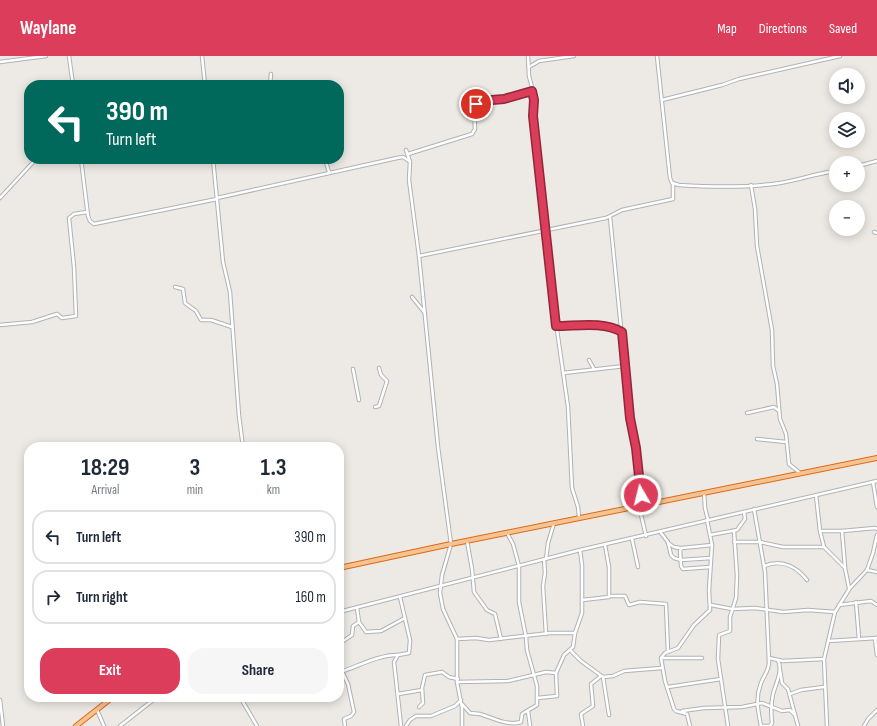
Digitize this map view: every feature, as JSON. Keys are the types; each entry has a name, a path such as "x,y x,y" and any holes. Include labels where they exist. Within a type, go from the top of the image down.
{"highway":[{"path":"344,567 877,458"},
{"path":"76,726 107,702"}],"street":[{"path":"0,62 46,56"},
{"path":"69,56 72,80"},
{"path":"202,56 204,80"},
{"path":"528,56 534,100 533,116 547,230 556,326 568,407 572,488 578,507 579,518"},
{"path":"529,67 539,61 574,56"},
{"path":"419,256 610,217 622,210 673,199 673,184 670,178 657,56"},
{"path":"662,100 722,85 739,79 840,56"},
{"path":"270,80 271,74"},
{"path":"408,154 472,134 475,130 474,106 478,102 504,99 532,91"},
{"path":"406,150 410,162 409,180 419,256 438,447 451,544 440,586 443,609 457,639 458,681 462,704 462,726"},
{"path":"82,164 87,212 90,221 98,224 402,157 410,162"},
{"path":"865,164 877,161"},
{"path":"0,198 31,164"},
{"path":"214,164 223,262 230,292 243,442"},
{"path":"327,164 330,172"},
{"path":"673,184 701,186 778,183 809,178 822,172 829,172"},
{"path":"752,185 755,209 756,246 772,330 773,366 781,424 786,433 789,464 800,473"},
{"path":"0,325 32,322 57,314 62,318 76,316 74,261 69,219 73,214 87,212"},
{"path":"610,217 630,418 636,448 639,491 646,505"},
{"path":"176,288 183,289 185,303 196,311 201,320 211,320 232,328"},
{"path":"412,298 425,313"},
{"path":"556,326 597,326 612,328 622,332"},
{"path":"589,360 594,369"},
{"path":"563,374 625,366"},
{"path":"354,368 359,400"},
{"path":"375,407 379,406 382,401 387,381 381,375 379,368"},
{"path":"747,413 774,407 780,411"},
{"path":"757,439 786,442"},
{"path":"344,611 580,550 661,533 708,520 875,481 877,507"},
{"path":"704,493 705,508 712,545 709,590 711,605 709,611 694,625 678,648 663,655 662,668 674,709 676,711 682,711 756,705 762,703 782,711 790,710 795,715"},
{"path":"816,495 820,531 824,547 845,568"},
{"path":"639,506 646,536"},
{"path":"754,510 764,566 769,668 761,682 756,705 761,726 771,725 773,695 780,669"},
{"path":"710,535 734,531 741,526 745,519 744,512"},
{"path":"546,634 543,586 545,559 554,523"},
{"path":"820,531 877,529"},
{"path":"728,726 718,659 719,635 730,631 732,609 736,598 737,576 734,531"},
{"path":"842,531 845,568 850,588"},
{"path":"462,704 470,713 482,714 506,725 520,723 522,714 536,706 537,686 527,650 526,636 519,602 519,566 513,544 507,533"},
{"path":"661,533 674,547 680,548 712,545"},
{"path":"827,726 824,687 824,659 835,612 850,588 866,570 873,553 877,535"},
{"path":"632,539 638,567"},
{"path":"467,541 475,596 487,610 495,614 501,639"},
{"path":"668,542 671,555 680,560 711,558"},
{"path":"734,542 760,542 783,547 824,547"},
{"path":"605,545 609,567 609,596"},
{"path":"680,548 680,560 681,567 683,569 710,567"},
{"path":"537,698 557,696 556,673 564,655 571,651 582,613 580,550"},
{"path":"873,553 877,554"},
{"path":"764,566 783,563 791,566 807,580"},
{"path":"866,570 877,572"},
{"path":"582,600 606,598 609,596 626,596 629,605 642,602 666,604 668,652"},
{"path":"344,671 359,667 381,657 410,652 410,640 400,597"},
{"path":"839,605 870,601 877,605"},
{"path":"856,602 859,639"},
{"path":"711,605 732,609 755,608 783,612 808,610 835,612"},
{"path":"357,608 359,622 366,632 373,632 387,628 405,618"},
{"path":"344,641 352,635 353,626 359,622"},
{"path":"457,639 501,639 546,634 575,633"},
{"path":"828,641 876,638 877,655"},
{"path":"571,651 581,662 593,668 602,676 611,677 624,671 662,668"},
{"path":"398,655 394,659 393,667 398,694 401,726"},
{"path":"662,658 702,658"},
{"path":"768,658 778,660 824,659"},
{"path":"778,660 782,683 788,689 790,694 798,726"},
{"path":"420,707 423,703 422,690 425,675 442,672 458,681 508,680 546,672 556,673"},
{"path":"344,675 354,712 352,716 345,718 346,726"},
{"path":"602,676 609,715"},
{"path":"583,726 581,714 593,706 591,688 592,682 602,676"},
{"path":"668,687 721,679"},
{"path":"790,694 801,690 824,687"},
{"path":"398,694 422,690"},
{"path":"0,700 3,726"},
{"path":"406,726 410,720 416,716 431,716 455,706 461,700"},
{"path":"120,726 151,702"},
{"path":"243,702 257,726"},
{"path":"97,710 104,726"},
{"path":"528,710 530,726"},
{"path":"864,726 868,719 877,710"},
{"path":"682,711 688,715 690,726"}],"route":[{"path":"476,104 480,101 504,99 524,92 532,91 534,95 533,116 536,128 556,326 597,326 612,328 622,332 630,418 636,448 639,491 641,495"}]}
